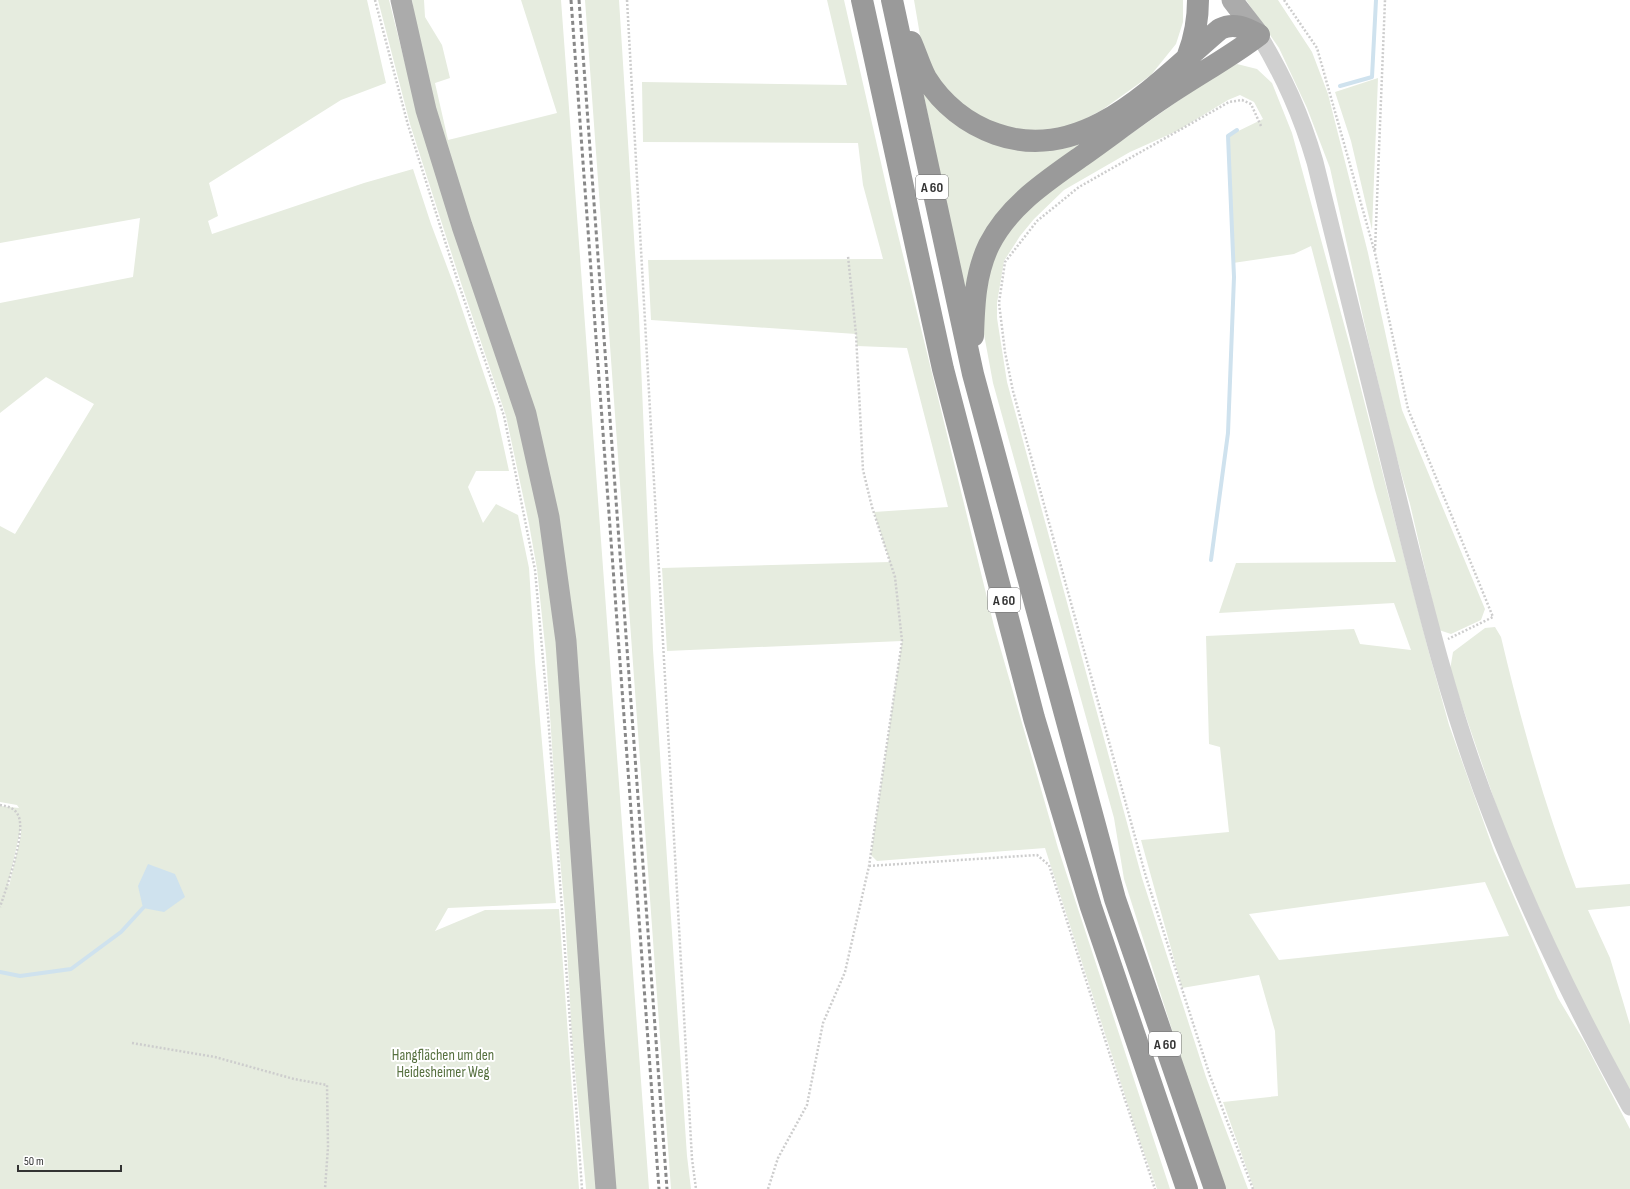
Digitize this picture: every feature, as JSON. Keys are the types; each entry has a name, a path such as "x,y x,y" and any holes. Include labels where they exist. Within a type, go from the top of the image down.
{"highway":[{"name":"A 60","path":"862,0 943,369 1034,718 1091,907 1187,1189"},
{"name":"A 60","path":"892,0 972,374 1115,899 1215,1189"},
{"path":"892,0 926,78 940,97 956,113 972,124 1003,137 1020,140 1050,141 1087,131 1158,85 1188,56 1220,29 1226,26 1232,25 1244,28 1259,35 1233,55 1164,97 1036,189 1014,209 1001,225 989,245 977,280 974,301 972,374"},
{"path":"1188,56 1195,36 1198,15 1198,0"}],"main road":[{"path":"401,0 426,110 462,226 526,414 549,517 566,641 593,1030 606,1189"},
{"path":"1232,0 1259,35"}],"street":[{"path":"1259,35 1278,67 1305,127 1436,645 1491,816 1554,962 1630,1108"}],"path":[{"path":"375,0 408,125 459,285 504,416 535,570 548,715 582,1189"},
{"path":"627,0 692,1159 696,1189"},
{"path":"1284,0 1317,48 1375,253 1408,409 1493,617 1436,645"},
{"path":"1375,253 1385,0"},
{"path":"1253,1189 1210,1076 1146,877 1021,421 1005,352 1000,303 1005,262 1037,221 1079,187 1229,102 1242,100 1251,104 1261,126"},
{"path":"768,1189 778,1158 807,1105 823,1023 845,972 869,866 902,641 895,577 872,507 863,470 856,334 848,256"},
{"path":"0,805 14,809 19,816 20,836 0,907"},
{"path":"869,866 1037,856 1049,865 1155,1189"},
{"path":"132,1043 215,1057 294,1079 327,1084 328,1147 325,1189"}],"green space":[{"name":"Hangflächen um den Heidesheimer Weg","path":"0,0 367,0 386,83 341,100 209,183 218,216 208,221 212,234 364,183 413,169 495,407 509,471 476,471 468,487 483,523 496,504 518,515 529,568 535,662 556,903 448,908 435,931 485,910 559,909 579,1189 0,1189 0,806 19,808 17,805 0,802 0,526 15,534 94,404 46,377 0,413 0,303 133,277 140,218 0,243","holes":["21,827 21,835 9,886"]},
{"path":"378,0 389,0 410,83 518,416 543,522 554,611 599,1189 586,1189 572,1037 565,914 558,837 546,655 537,569 529,524 506,416 461,283 410,124"},
{"path":"412,0 424,0 425,17 442,45 450,78 435,83 448,140 557,113 521,0 561,0 649,1189 614,1189 566,567 444,142 417,32"},
{"path":"585,0 619,0 639,316 653,650 687,1156 691,1189 671,1189"},
{"path":"827,0 844,0 889,198 994,626 1058,848 1170,1189 1157,1189 1137,1133 1045,848 877,861 871,855 902,641 667,651 662,568 890,562 874,512 948,507 907,348 857,346 856,334 651,320 648,260 883,259 863,185 858,143 643,142 642,82 847,85"},
{"path":"914,0 1183,0 1183,22 1176,44 1151,75 1102,110 1072,126 1034,132 1012,130 981,119 959,104 935,78 922,47"},
{"path":"1246,0 1278,0 1312,52 1328,94 1368,253 1402,410 1485,609 1481,620 1451,634 1439,630 1410,504 1394,448 1369,344 1330,168 1307,108 1279,48"},
{"path":"1237,64 1257,69 1272,83 1292,133 1351,350 1449,725 1494,851 1558,998 1585,1043 1630,1129 1630,1189 1254,1189 1223,1102 1278,1096 1275,1031 1259,975 1182,988 1141,840 1229,832 1220,747 1209,744 1206,636 1354,629 1360,644 1411,650 1394,603 1219,613 1236,563 1396,562 1375,490 1311,246 1294,254 1233,263 1228,136 1263,119 1254,102 1240,95 1228,100 1177,131 1130,152 1064,190 1034,219 1020,236 1004,261 997,303 997,318 1007,382 1142,878 1206,1077 1248,1189 1226,1189 1188,1080 1124,879 1114,818 993,383 981,318 993,256 1026,207 1221,71","holes":["1485,882 1509,936 1279,960 1249,914"]},
{"path":"1378,78 1372,230 1351,141 1335,92"},
{"path":"921,82 980,135 1107,127 1009,204 967,303"},
{"path":"1495,627 1501,637 1525,732 1544,795 1576,888 1630,884 1630,906 1588,910 1610,958 1630,1025 1630,1103 1618,1083 1507,837 1450,670 1453,652 1485,628"}],"water":[{"path":"148,864 175,874 185,897 164,912 143,908 138,886"}],"waterway":[{"path":"1340,86 1372,77 1376,0"},
{"path":"1211,560 1228,433 1234,277 1228,136 1237,130"},
{"path":"0,972 20,976 71,969 121,932 143,908"}],"railway":[{"path":"571,0 659,1189"},
{"path":"579,0 667,1189"}]}
